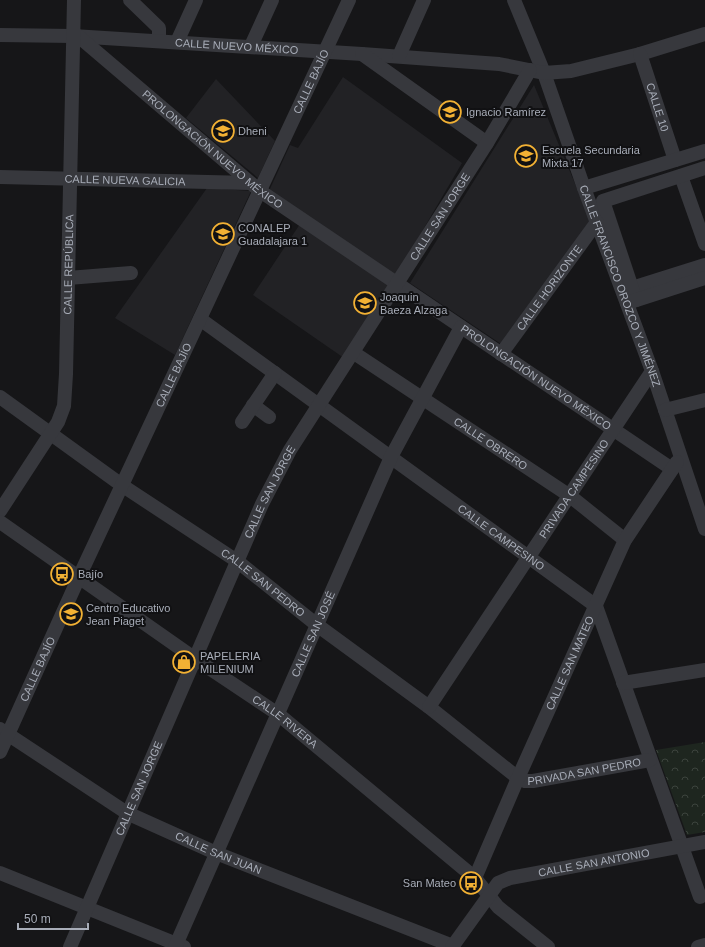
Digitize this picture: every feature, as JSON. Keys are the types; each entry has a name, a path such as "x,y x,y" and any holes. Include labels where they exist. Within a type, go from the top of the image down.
{"street":[{"name":"CALLE REPÚBLICA","path":"0,511 58,422 64,406 75,36 74,0"},
{"path":"130,0 159,28 158,41"},
{"path":"177,42 196,0"},
{"path":"251,46 272,0"},
{"name":"CALLE BAJÍO","path":"0,752 4,731 79,577 200,319 255,187 325,51 349,0"},
{"path":"399,56 424,0"},
{"name":"CALLE FRANCISCO OROZCO Y JIMÉNEZ","path":"514,0 537,71 597,222 632,297 652,371 705,529"},
{"path":"537,71 571,71 640,54 705,34"},
{"name":"CALLE NUEVO MÉXICO","path":"0,35 75,36 251,46 499,64 537,71"},
{"name":"PROLONGACIÓN NUEVO MÉXICO","path":"75,36 255,187 672,469"},
{"path":"362,54 487,143"},
{"name":"CALLE 10","path":"640,54 675,160"},
{"name":"CALLE SAN JORGE","path":"70,947 262,504 290,450 354,353 487,143 537,71"},
{"path":"584,188 705,151"},
{"path":"632,297 603,201 705,168"},
{"path":"681,176 705,244"},
{"name":"CALLE NUEVA GALICIA","path":"0,177 70,178 255,187"},
{"name":"CALLE HORIZONTE","path":"501,354 597,222"},
{"path":"632,297 705,265"},
{"path":"68,278 131,273"},
{"path":"632,297 705,278"},
{"name":"CALLE CAMPESINO","path":"200,319 596,606"},
{"name":"CALLE SAN JOSÉ","path":"179,946 216,853 391,457 424,399 461,327"},
{"name":"CALLE OBRERO","path":"354,353 570,496 625,540"},
{"name":"PRIVADA CAMPESINO","path":"429,708 652,371"},
{"path":"242,422 275,373"},
{"name":"CALLE SAN PEDRO","path":"0,397 122,486 237,561 317,625 429,708 518,778"},
{"path":"665,410 705,400"},
{"path":"254,405 269,417"},
{"name":"CALLE SAN MATEO","path":"475,878 518,778 625,540 681,457"},
{"name":"CALLE RIVERA","path":"0,522 194,658 278,714 475,878 498,907 548,947"},
{"path":"596,606 700,897"},
{"path":"623,683 705,670"},
{"name":"CALLE SAN JUAN","path":"4,731 128,813 216,853 452,947"},
{"name":"PRIVADA SAN PEDRO","path":"518,778 525,781 533,781 650,760"},
{"name":"CALLE SAN ANTONIO","path":"489,895 498,883 510,878 705,842"},
{"path":"0,873 179,946"},
{"path":"452,947 489,895"},
{"path":"698,947 705,945"}],"shaded area":[{"path":"343,77 462,163 396,276 269,191 290,145 298,148"},
{"path":"216,79 275,141 258,178 186,118"},
{"name":"Escuela Secundaria Mixta 17","path":"534,85 593,227 504,346 410,283"},
{"path":"207,188 251,191 175,355 115,318"},
{"path":"300,224 389,285 344,358 253,295"}],"green space":[{"path":"705,742 705,832 687,835 656,750"}],"place":[{"name":"Ignacio Ramírez","path":"450,112"},
{"name":"Dheni","path":"223,131"},
{"name":"Escuela Secundaria Mixta 17","path":"526,156"},
{"name":"CONALEP Guadalajara 1","path":"223,234"},
{"name":"Joaquin Baeza Alzaga","path":"365,303"},
{"name":"Bajío","path":"62,574"},
{"name":"Centro Educativo Jean Piaget","path":"71,614"},
{"name":"PAPELERIA MILENIUM","path":"184,662"},
{"name":"San Mateo","path":"471,883"}]}
